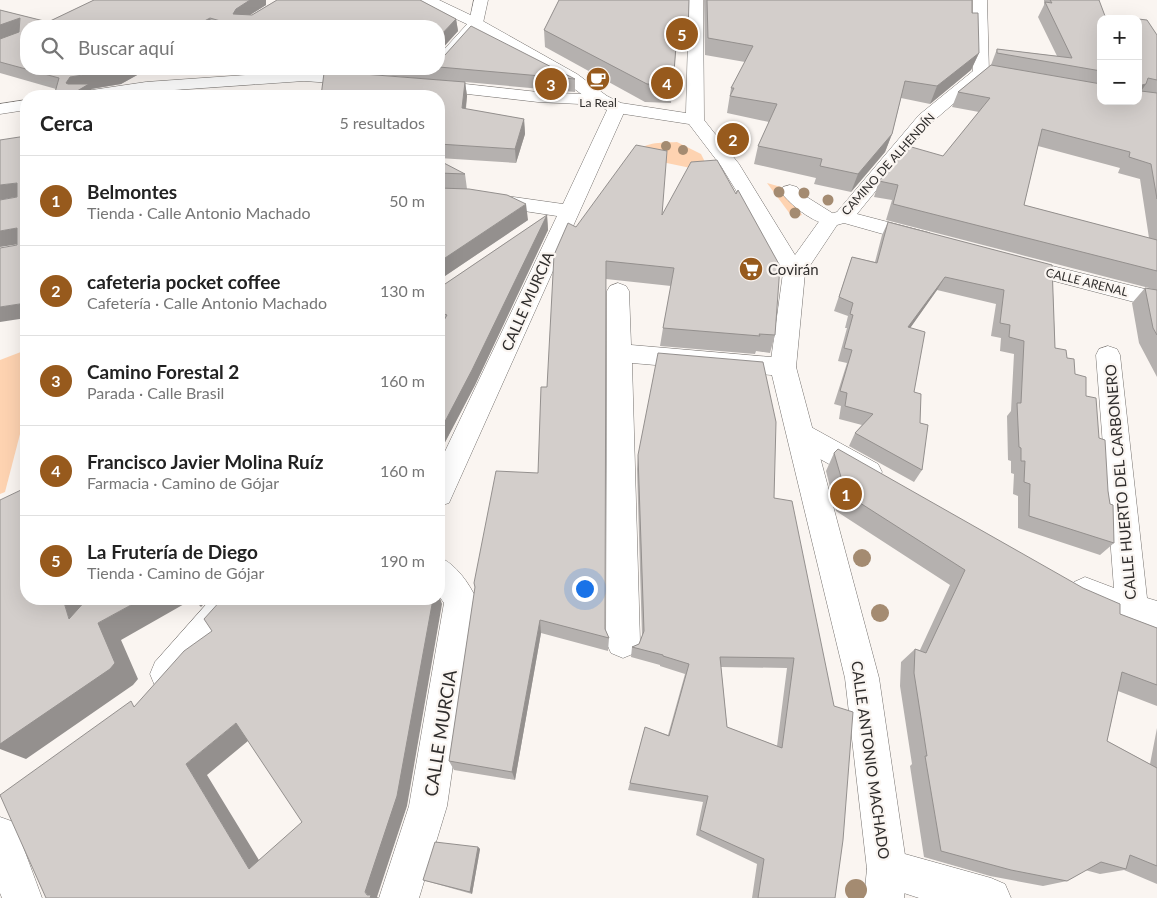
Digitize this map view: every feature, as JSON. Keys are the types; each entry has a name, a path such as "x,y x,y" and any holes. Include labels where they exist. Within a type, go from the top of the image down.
{"street":[{"path":"426,0 476,23 571,78 609,104"},
{"path":"445,57 476,23 480,0"},
{"path":"696,0 695,120 729,164 794,273"},
{"path":"974,1 981,73 999,76"},
{"name":"CAMINO DE ALHENDÍN","path":"794,273 837,219 925,119 981,73"},
{"path":"147,90 168,75"},
{"path":"416,88 429,75"},
{"path":"164,90 304,76 382,81"},
{"path":"416,88 443,90"},
{"path":"445,90 609,104 695,120"},
{"name":"CALLE MURCIA","path":"445,480 609,104"},
{"path":"0,109 20,106"},
{"name":"CAMINO DE ALHENDÍN","path":"790,191 795,198 837,219"},
{"path":"445,196 471,197 563,210"},
{"path":"534,226 563,210"},
{"path":"837,219 945,245"},
{"name":"CALLE ARENAL","path":"1001,260 1157,300"},
{"name":"CALLE ANTONIO MACHADO","path":"794,273 783,367 862,678 886,884"},
{"path":"618,291 623,642"},
{"path":"619,353 783,367"},
{"name":"CALLE HUERTO DEL CARBONERO","path":"1108,355 1145,612"},
{"path":"801,435 894,487"},
{"name":"CALLE MURCIA","path":"399,898 428,806 461,600 445,579"},
{"path":"1063,581 1097,597 1145,612"},
{"path":"146,698 226,605"},
{"path":"0,836 22,898"},
{"path":"886,884 991,898"}],"shaded area":[{"path":"677,142 701,154 710,172 633,156 647,145"},
{"path":"767,183 781,187 802,215 793,218"},
{"path":"20,352 20,434 5,492 0,494 0,360"}],"building":[{"path":"94,0 250,0 236,9 233,14 252,15 277,0 420,0 456,19 445,31 445,20 217,20 210,18 206,20 52,20"},
{"path":"559,0 689,0 688,35 677,33 673,85 647,84 544,30"},
{"path":"707,0 972,0 972,13 978,13 979,53 937,86 905,81 892,134 858,174 820,166 822,159 758,146 777,104 730,96 734,88 731,88 753,46 708,38"},
{"path":"1050,0 1099,0 1105,15 1097,15 1097,70 997,53 997,49 1072,58 1045,2 1052,3"},
{"path":"0,10 40,20 20,20 20,67 0,62 0,39 19,32 20,18 0,25"},
{"path":"1142,19 1147,20 1157,35 1157,80 1148,78 1146,84 1142,85"},
{"path":"471,26 575,79 445,68 445,55"},
{"path":"991,65 1097,83 1097,105 1142,105 1142,91 1157,93 1157,199 1151,164 1129,157 1130,152 1042,129 1024,205 1157,240 1157,271 893,204 898,185 879,181 908,146 943,156 990,98 958,92"},
{"path":"48,75 83,75 70,77 66,83 89,84 79,90 56,90 59,78"},
{"path":"324,75 376,75 465,82 462,108 524,119 515,149 445,144 445,90 322,90"},
{"path":"20,137 20,304 0,307 0,248 17,245 17,228 0,231 0,200 17,197 17,183 0,185 0,140"},
{"path":"636,145 667,151 662,215 691,162 717,160 736,194 738,190 780,266 775,335 759,334 760,336 663,328 674,268 606,261 605,629 609,638 540,620 512,772 449,761 475,587 474,583 496,471 538,473 541,387 547,387 554,255 568,223 576,227"},
{"path":"445,164 465,174 445,173"},
{"path":"445,188 469,189 507,195 526,204 445,258"},
{"path":"547,215 445,422 445,318 447,315 445,314 445,284"},
{"path":"888,222 1052,265 1055,348 1066,350 1067,358 1074,359 1075,374 1086,377 1086,396 1096,398 1099,438 1105,440 1108,491 1110,504 1113,505 1114,543 1029,516 1030,484 1024,482 1025,461 1021,461 1021,448 1019,447 1017,403 1021,403 1024,341 1009,337 1010,325 1000,323 1004,290 945,277 908,327 925,332 914,392 921,394 920,423 928,425 922,470 855,433 873,414 845,406 847,393 840,391 852,350 844,348 853,315 850,314 853,303 839,297 852,257 877,263"},
{"path":"1145,288 1157,290 1157,335 1153,328"},
{"path":"658,353 763,362 776,422 774,498 792,501 834,706 853,712 843,840 835,898 758,898 764,859 700,830 708,796 630,783 645,727 669,736 689,664 632,647 639,644 644,631 638,455","holes":["720,657 794,658 782,748 727,727"]},
{"path":"838,449 1083,588 1120,604 1120,614 1157,628 1157,685 1122,672 1107,741 1157,768 1157,866 1130,855 1126,869 1101,862 1067,881 1011,870 941,851 925,756 927,756 914,673 915,649 926,653 965,570 846,494 834,453"},
{"path":"20,490 20,605 65,605 69,619 82,605 131,605 98,623 115,663 110,669 0,744 0,500"},
{"path":"217,605 432,605 397,796 365,892 367,895 371,895 370,898 46,898 0,795 131,701 134,707 184,651 212,631 204,619","holes":["236,723 302,822 249,869 186,764"]},
{"path":"435,842 478,847 470,892 423,880"}],"place":[{"name":"La Frutería de Diego","path":"682,34"},
{"name":"La Real","path":"598,79"},
{"name":"Francisco Javier Molina Ruíz","path":"667,83"},
{"name":"Camino Forestal 2","path":"551,84"},
{"name":"cafeteria pocket coffee","path":"733,139"},
{"name":"Covirán","path":"751,269"},
{"name":"Belmontes","path":"846,494"}]}
